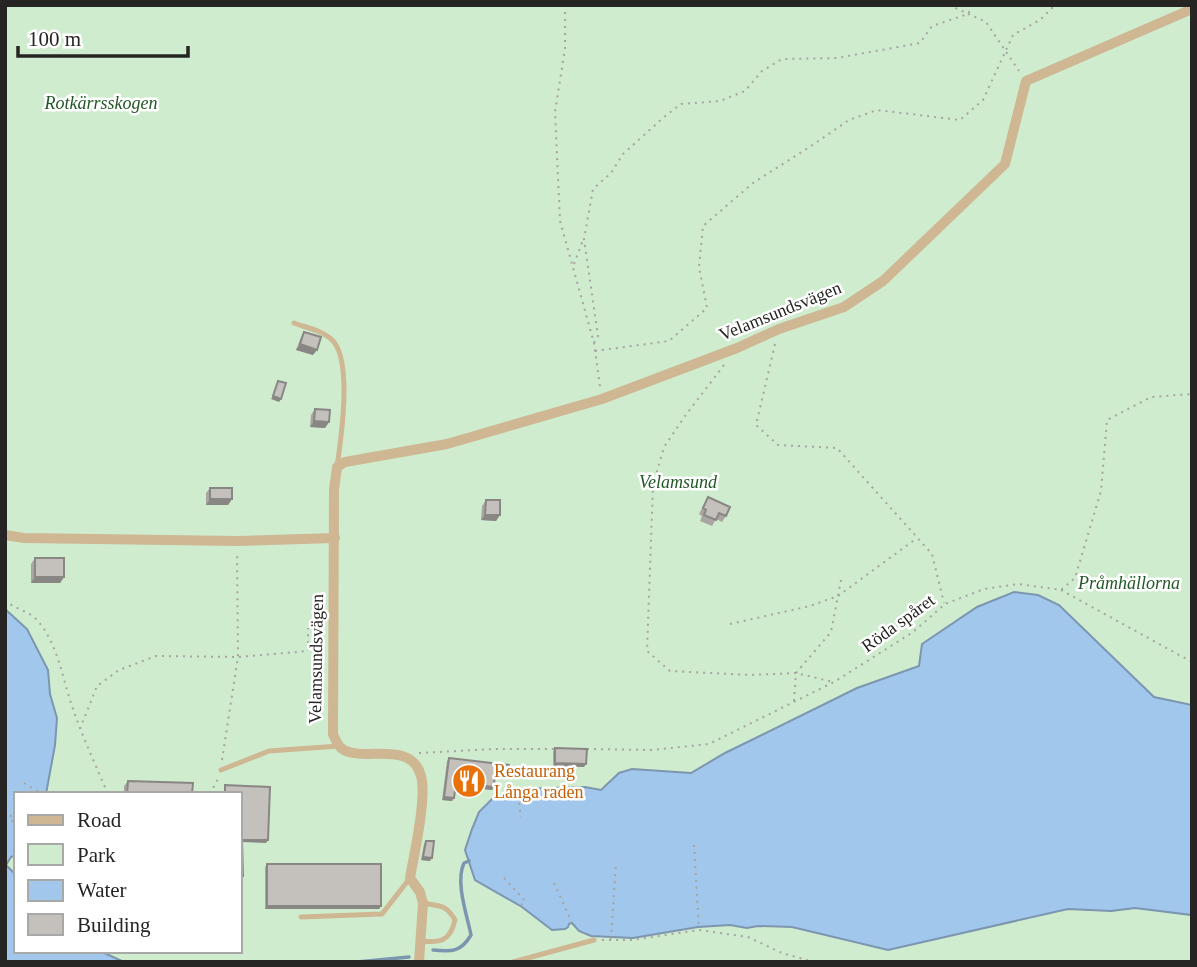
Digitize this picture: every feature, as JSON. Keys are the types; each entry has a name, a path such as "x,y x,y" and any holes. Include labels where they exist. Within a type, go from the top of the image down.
{"street":[{"path":"1026,81 1192,9"},
{"name":"Velamsundsvägen","path":"400,754 347,751 338,746 333,734 334,489 337,467 345,462 447,444 602,399 737,348 779,329 844,307 883,281 1005,164 1026,81"},
{"path":"5,535 35,538 237,541 335,538"},
{"path":"400,754 416,766 421,777 421,806 410,878 424,903 419,962"}],"lane":[{"path":"294,323 321,333 334,342 343,364 343,428 337,467"},
{"path":"221,770 269,751 338,746"},
{"path":"301,917 382,914 410,878"},
{"path":"421,942 447,937 452,933 455,920 450,910 424,903"},
{"path":"513,962 594,940"}],"path":[{"path":"565,5 565,49 555,112 560,221 594,343 602,399"},
{"path":"949,5 986,22 1026,81"},
{"path":"573,267 584,239 593,189 611,173 623,154 681,104 720,101 745,91 762,71 782,59 838,58 920,43 932,26 968,14 972,5"},
{"path":"595,351 669,341 706,308 699,267 703,226 753,183 849,120 877,110 960,120 983,100 1013,35 1040,20 1055,5"},
{"path":"584,239 598,336 594,343"},
{"path":"779,329 756,425 778,445 837,447 932,554 945,604"},
{"path":"737,348 664,447 653,485 648,651 670,671 750,675 796,673 834,682"},
{"path":"1192,394 1151,397 1107,420 1101,491 1075,578 1061,590 1192,662"},
{"path":"730,624 810,606 838,596 918,538"},
{"path":"211,792 221,770 238,657 237,541"},
{"path":"794,702 796,673 831,632 842,575"},
{"name":"Röda spåret","path":"587,749 653,750 709,744 834,682 913,632 945,604 984,589 1019,584 1061,590"},
{"path":"5,600 35,618 54,645 80,729 107,792"},
{"path":"80,729 97,686 119,670 156,656 238,657 308,651 308,628"},
{"path":"400,754 561,749"},
{"path":"24,783 39,792"},
{"path":"517,789 521,817"},
{"path":"694,845 699,930"},
{"path":"611,940 616,862"},
{"path":"504,878 525,901 520,906"},
{"path":"554,883 571,925"},
{"path":"594,940 632,940 699,930 748,937 782,953 814,962"}],"green space":[{"name":"Velamsund","path":"5,5 1192,5 1192,962 5,962"}],"water":[{"path":"1014,592 1038,595 1059,605 1154,697 1192,705 1192,915 1135,908 1111,911 1068,909 888,950 792,927 747,928 730,925 698,927 633,938 591,936 579,931 572,923 565,929 552,930 522,907 475,880 465,850 479,812 493,798 517,789 585,787 601,790 619,773 632,769 691,773 725,753 857,688 919,666 922,644 977,607"},
{"path":"5,609 27,629 48,670 50,694 57,718 46,792 14,792 14,856 6,865 14,873 14,953 104,953 124,962 5,962"}],"building":[{"path":"304,332 321,337 317,350 300,344"},
{"path":"278,381 286,383 281,399 273,396"},
{"path":"315,409 330,410 329,422 314,421"},
{"path":"210,488 232,488 232,499 210,499"},
{"path":"708,497 730,507 726,516 719,513 716,520 704,515 706,510 703,508"},
{"path":"486,500 500,500 500,515 485,515"},
{"path":"35,558 64,558 64,577 35,577"},
{"path":"555,748 587,749 586,764 555,763"},
{"name":"Restaurang Långa raden","path":"449,758 509,765 508,773 495,772 494,787 456,783 454,798 444,797"},
{"path":"128,781 193,783 192,792 127,792"},
{"path":"225,785 270,787 268,840 242,840 242,792 225,792"},
{"path":"426,841 434,841 432,858 423,857"},
{"path":"267,864 381,864 381,906 267,906"}],"waterway":[{"path":"433,950 455,950 464,945 471,935 461,879 464,863 469,861"},
{"path":"357,962 409,957"}],"place":[{"name":"Restaurang Långa raden","path":"469,781"}],"park label":[{"name":"Rotkärrsskogen","path":"101,103"},
{"name":"Pråmhällorna","path":"1129,583"}]}
